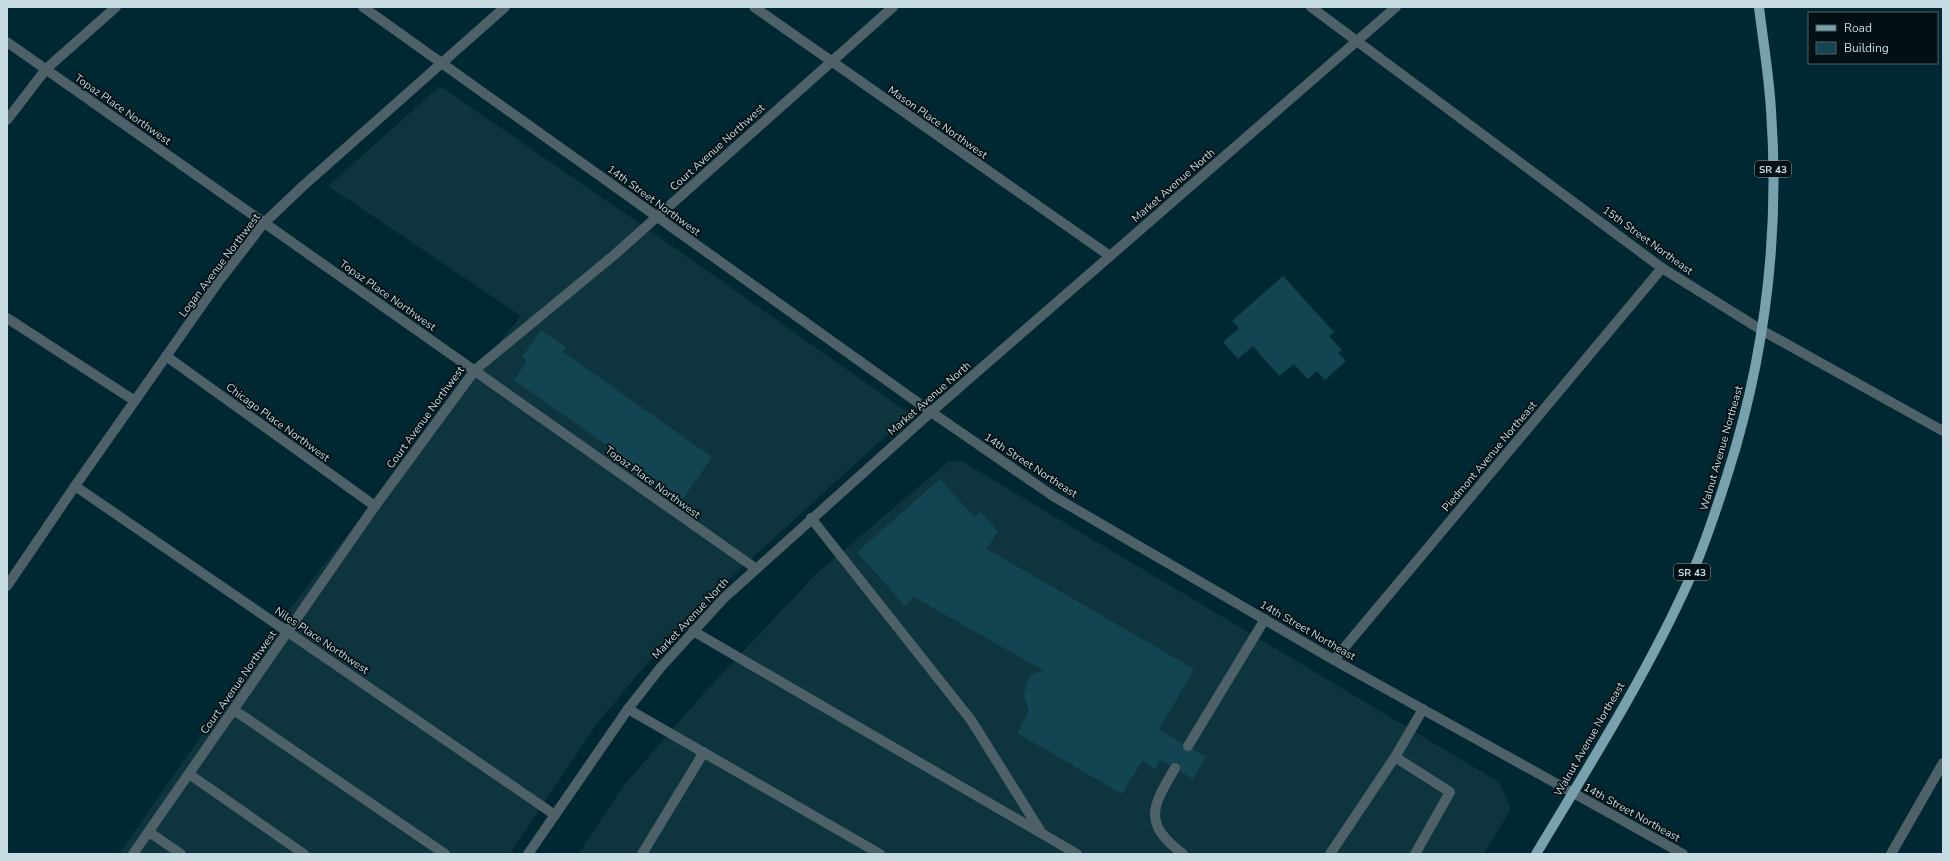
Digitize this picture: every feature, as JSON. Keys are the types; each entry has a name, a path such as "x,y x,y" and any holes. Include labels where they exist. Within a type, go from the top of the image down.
{"main road":[{"name":"Walnut Avenue Northeast","path":"1536,854 1573,793 1662,638 1691,576 1716,511 1737,446 1754,379 1763,331 1771,262 1773,162 1771,110 1759,7"}],"street":[{"path":"7,120 46,69 116,7"},
{"name":"14th Street Northwest","path":"364,7 931,412"},
{"name":"Logan Avenue Northwest","path":"7,586 75,486 219,281 264,223 441,62 505,7"},
{"name":"Mason Place Northwest","path":"754,7 1110,256"},
{"name":"Court Avenue Northwest","path":"133,854 376,506 475,370 613,256 893,7"},
{"name":"15th Street Northeast","path":"1311,7 1358,40 1662,268 1763,331 1943,431"},
{"name":"Market Avenue North","path":"528,854 628,709 661,667 724,598 755,568 931,412 1396,7"},
{"name":"Topaz Place Northwest","path":"7,42 475,370 584,447 623,477 755,568"},
{"name":"Piedmont Avenue Northeast","path":"1334,660 1662,268"},
{"path":"7,318 135,401"},
{"name":"Chicago Place Northwest","path":"166,356 376,506"},
{"name":"14th Street Northeast","path":"931,412 1053,496 1334,660 1683,854"},
{"name":"Niles Place Northwest","path":"75,486 555,815"},
{"path":"811,518 971,720 1042,835"},
{"path":"1188,746 1264,619"},
{"path":"693,631 1077,854"},
{"path":"628,709 704,752 867,851 880,854"},
{"path":"1330,854 1395,757 1423,709"},
{"path":"234,710 446,854"},
{"path":"642,854 704,752"},
{"path":"1395,757 1450,792 1415,854"},
{"path":"1891,854 1943,763"},
{"path":"1175,768 1158,797 1155,824 1170,844 1183,854"},
{"path":"189,774 304,854"},
{"path":"149,832 181,854"}],"shaded area":[{"path":"440,86 658,236 910,414 680,624 596,725 510,854 119,854 285,615 463,386 521,316 328,186"},
{"path":"960,460 1499,782 1511,809 1484,854 578,854 624,785 703,694 816,574 948,462"}],"building":[{"path":"1283,276 1334,332 1329,336 1342,350 1338,353 1346,361 1325,380 1317,371 1308,379 1294,364 1279,376 1253,346 1238,359 1223,342 1239,328 1232,321"},
{"path":"541,330 566,347 563,352 712,457 683,499 514,380 527,361 522,357"},
{"path":"940,479 974,517 980,511 998,531 987,549 1194,669 1159,730 1206,757 1193,779 1160,760 1155,769 1142,761 1122,794 1017,733 1029,711 1024,695 1029,678 1035,673 1044,671 914,597 905,606 857,552"}]}
